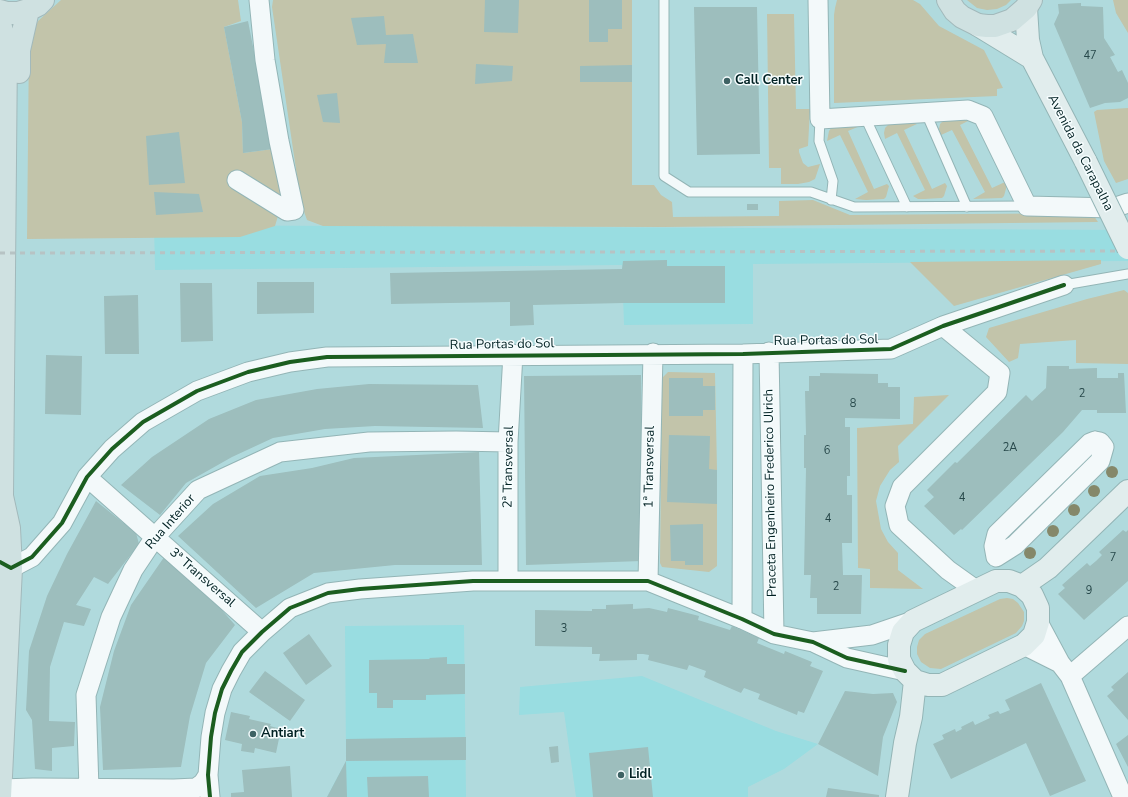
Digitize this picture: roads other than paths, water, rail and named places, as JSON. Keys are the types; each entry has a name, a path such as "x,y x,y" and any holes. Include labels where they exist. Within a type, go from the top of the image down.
{"main road":[{"path":"947,1 962,17 1032,58"},
{"path":"978,25 996,26 1004,24 1016,17 1028,4"},
{"name":"Avenida da Carapalha","path":"1028,4 1028,40 1032,58 1086,162 1128,248"},
{"path":"0,11 7,13 18,13 36,5"},
{"path":"0,797 5,565 9,528 15,498 19,50 36,5"},
{"path":"0,23 6,49 1,452 2,496 9,528"},
{"path":"1022,586 1048,568 1128,491"},
{"path":"1038,615 1032,595 1022,586 1009,581 996,581 913,621 903,632 898,644 899,658 916,679 942,685 1024,645 1034,635 1038,615 1041,589 1048,568"},
{"path":"897,797 916,679"}],"street":[{"path":"237,180 287,211 294,210 279,141 267,68 259,0"},
{"path":"818,0 820,119 968,110 983,116 1027,206 1113,208 1128,203"},
{"name":"Rua Portas do Sol","path":"5,565 32,557 62,523 87,477 112,449 143,422 197,391 248,372 290,362 327,357 513,354 743,354 891,349 943,326 1064,285"},
{"path":"943,326 1000,373 996,392 902,487 895,506 899,525 948,570 976,590"},
{"name":"Praceta Engenheiro Frederico Ulrich","path":"769,352 774,634"},
{"name":"1ª Transversal","path":"648,581 653,353"},
{"name":"2ª Transversal","path":"508,580 508,442 513,354"},
{"name":"Praceta Engenheiro Frederico Ulrich","path":"742,619 743,354"},
{"path":"996,557 1015,545 1100,461 1104,447 1100,442 1095,441 1090,443 997,534 994,546 996,557 996,581"},
{"name":"Rua Interior","path":"89,789 86,695 111,617 133,570 155,537 198,490 280,452 369,442 508,442"},
{"name":"3ª Transversal","path":"87,477 262,632"},
{"path":"948,570 952,602"},
{"path":"210,797 208,775 212,731 222,688 242,652 262,632 290,608 328,593 473,581 648,581 742,619 774,634 813,642 848,658 916,679"},
{"path":"1038,615 1065,669 1123,797"},
{"path":"813,642 872,635 913,621"},
{"path":"1065,669 1128,626"},
{"path":"1024,645 1065,669"},
{"path":"0,790 33,788 196,788 203,783 208,775"}],"lane":[{"path":"664,0 664,176 689,192 811,192 854,207 1027,206"},
{"path":"926,113 967,206"},
{"path":"865,117 907,207"},
{"path":"820,119 819,141 833,181 831,200"},
{"path":"1064,285 1128,274"}],"railway":[{"path":"0,253 1128,251"}],"place":[{"name":"Call Center","path":"727,81"},
{"name":"Antiart","path":"253,734"},
{"name":"Lidl","path":"621,775"}]}
